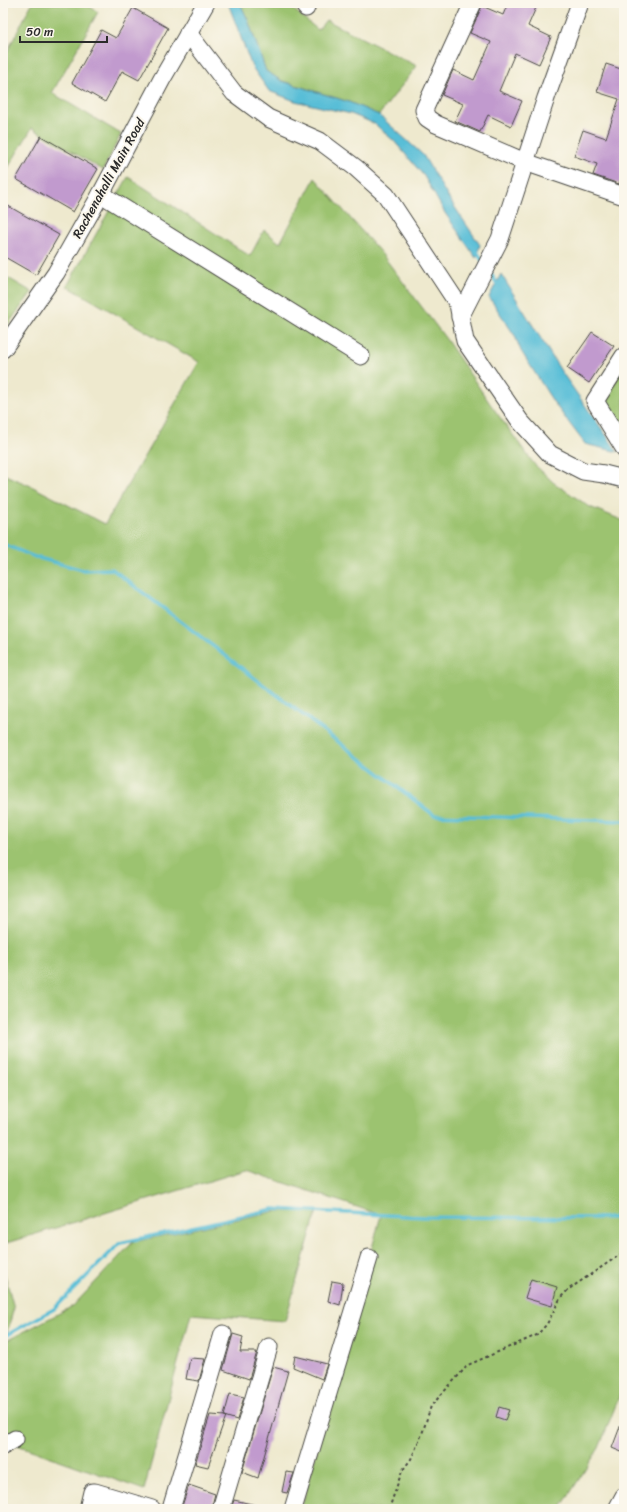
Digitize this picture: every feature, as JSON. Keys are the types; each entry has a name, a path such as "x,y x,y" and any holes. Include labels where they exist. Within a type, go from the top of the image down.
{"street":[{"name":"Rachenahalli Main Road","path":"3,349 10,326 56,272 101,194 162,79 206,3"},
{"path":"473,3 424,110 427,118 436,124 525,162 624,196"},
{"path":"460,317 500,239 546,98 580,3"},
{"path":"188,33 234,93 268,118 320,141 356,168 386,195 458,304 465,341 520,421 550,454 583,471 615,476"},
{"path":"101,194 361,356"},
{"path":"624,356 595,401 624,448"},
{"path":"292,1509 370,1258"},
{"path":"171,1509 223,1334"},
{"path":"221,1509 269,1347"},
{"path":"88,1509 91,1494 92,1492 95,1492 152,1509"},
{"path":"617,1509 624,1496"}],"path":[{"path":"389,1509 402,1471 411,1459 422,1434 431,1406 468,1365 538,1334 547,1324 561,1297 569,1289 624,1252"}],"green space":[{"path":"32,3 84,3 98,12 52,93 121,134 103,170 32,128 3,176 3,60"},
{"path":"240,3 286,3 318,30 326,20 417,66 379,115 349,102 282,81 266,71 248,20"},
{"path":"128,177 250,256 264,230 280,243 315,178 381,253 446,339 534,464 554,483 590,507 624,521 624,1384 599,1448 560,1509 301,1509 381,1215 246,1170 3,1244 3,474 31,486 105,524 199,362 67,286"},
{"path":"3,275 32,292 3,331"},
{"path":"624,367 624,435 603,400"},
{"path":"276,1211 317,1211 285,1321 191,1314 144,1490 3,1440 3,1268 14,1308 4,1342 73,1306 133,1242"}],"water":[{"path":"228,3 240,3 248,20 266,71 282,81 349,102 379,115 423,155 448,197 480,245 476,258 445,213 424,176 394,141 375,124 351,114 295,101 269,91 252,67"},
{"path":"501,274 561,371 618,452 585,444 554,403 521,351 515,336 489,297"}],"building":[{"path":"508,3 538,3 528,26 551,37 539,64 515,53 499,91 522,101 511,126 488,115 480,132 455,121 463,104 442,95 453,70 474,80 491,42 470,33 482,6 503,15"},
{"path":"133,8 168,28 139,80 122,71 105,102 72,83 101,30 116,38"},
{"path":"606,64 624,70 624,169 619,184 593,175 597,164 574,156 583,130 606,138 619,99 597,92"},
{"path":"41,136 98,169 73,212 16,179"},
{"path":"3,203 59,235 36,275 3,256"},
{"path":"592,332 614,346 589,383 567,368"},
{"path":"531,1279 557,1287 552,1306 525,1298"},
{"path":"332,1281 343,1283 340,1305 328,1301"},
{"path":"233,1334 243,1337 240,1352 257,1352 249,1379 223,1370"},
{"path":"295,1356 327,1364 322,1379 293,1367"},
{"path":"190,1358 205,1359 199,1381 186,1379"},
{"path":"273,1367 288,1371 258,1478 242,1472"},
{"path":"230,1394 244,1397 237,1420 224,1416"},
{"path":"499,1407 509,1410 505,1420 496,1417"},
{"path":"210,1415 226,1416 208,1467 195,1464"},
{"path":"624,1419 624,1453 612,1448"},
{"path":"286,1472 294,1473 287,1493 282,1492"},
{"path":"189,1485 215,1494 211,1509 181,1509"},
{"path":"234,1500 256,1505 256,1509 231,1509"}],"waterway":[{"path":"476,250 483,262"},
{"path":"489,270 498,286"},
{"path":"3,544 35,557 83,570 112,569 434,815 624,821"},
{"path":"3,1337 54,1309 120,1243 274,1209 424,1217 614,1218 624,1205"}]}
